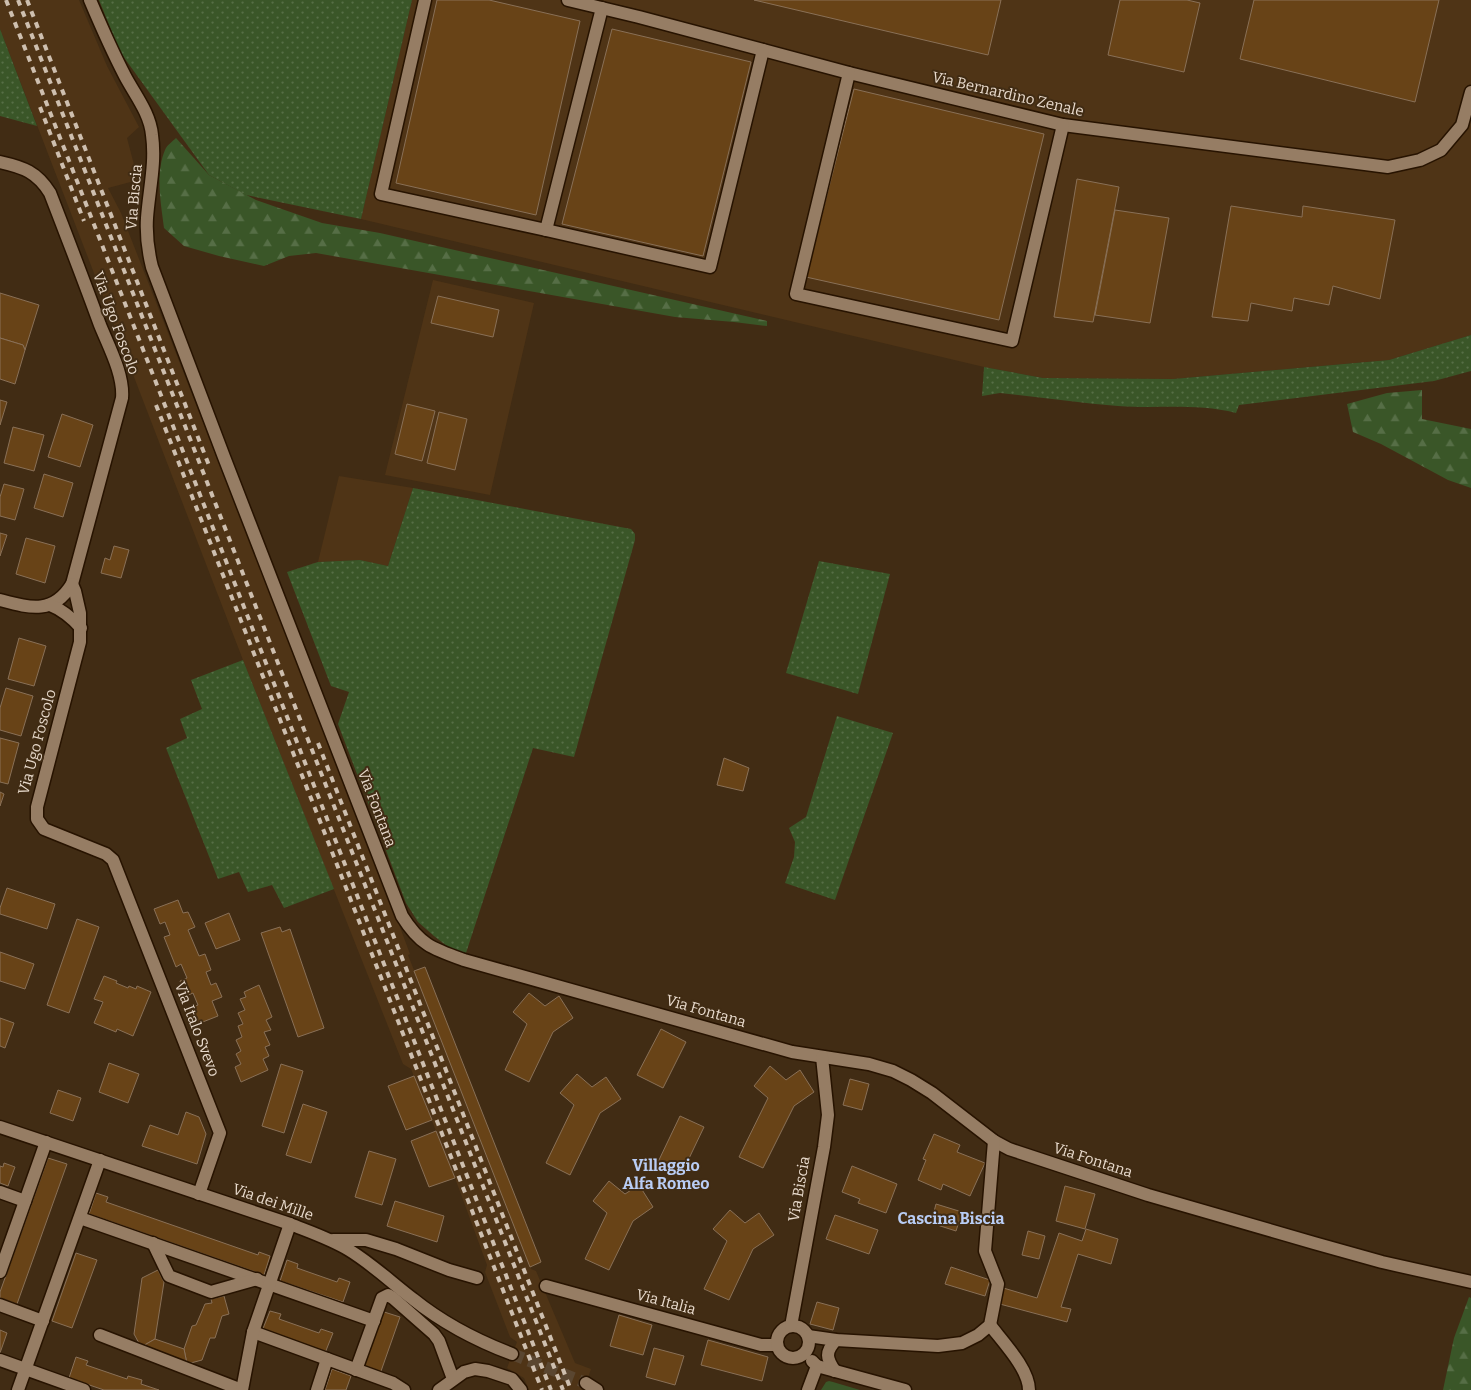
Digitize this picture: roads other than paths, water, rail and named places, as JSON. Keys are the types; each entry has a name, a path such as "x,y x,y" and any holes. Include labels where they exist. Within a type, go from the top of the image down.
{"street":[{"name":"Via Biscia","path":"90,0 107,40 147,116 152,132 154,150 146,235 148,252 224,457"},
{"path":"425,0 381,194 710,266 764,50"},
{"name":"Via Bernardino Zenale","path":"568,0 849,73 1063,125 1388,166 1420,160 1441,150 1462,125 1471,92"},
{"path":"546,230 602,8"},
{"path":"849,73 796,294 1012,341 1063,125"},
{"name":"Via Ugo Foscolo","path":"0,162 20,166 34,174 44,183 50,193 122,382 123,390 120,408 72,584 80,613 78,650 37,807 36,819 44,829 106,854 114,860 120,877"},
{"name":"Via Fontana","path":"224,457 398,907 412,932 426,944 464,960 792,1052 869,1064 893,1071 932,1093 994,1141 1009,1149 1157,1197 1382,1262 1471,1282"},
{"path":"0,600 40,608 66,594 72,584"},
{"path":"50,604 70,617 80,628"},
{"name":"Via Italo Svevo","path":"120,877 220,1133 200,1194"},
{"name":"Via Biscia","path":"791,1326 824,1147 828,1115 822,1057"},
{"name":"Via dei Mille","path":"0,1127 290,1224 331,1240 352,1251 415,1301 454,1327 484,1344 512,1354"},
{"path":"808,1336 836,1340 938,1346 962,1343 978,1335 990,1325 998,1284 985,1251 994,1141"},
{"path":"0,1272 46,1142"},
{"path":"18,1390 100,1160"},
{"path":"3,1194 25,1201"},
{"path":"80,1218 374,1321"},
{"path":"100,1335 242,1390 253,1332 290,1224"},
{"path":"331,1240 366,1240 396,1249 449,1270 477,1278"},
{"path":"153,1244 169,1276 211,1292 257,1280"},
{"name":"Via Italia","path":"546,1286 761,1345 777,1345"},
{"path":"356,1370 382,1298 388,1295 434,1334 439,1341 453,1380"},
{"path":"0,1305 43,1321"},
{"path":"990,1325 1022,1367 1029,1390"},
{"path":"791,1326 802,1328 808,1336 809,1346 801,1357 791,1358 782,1354 777,1345 779,1335 791,1326"},
{"path":"253,1332 399,1386 404,1390"},
{"path":"835,1371 828,1362 828,1351 836,1340"},
{"path":"805,1354 817,1366 905,1390"},
{"path":"317,1390 327,1359"},
{"path":"0,1360 84,1390"},
{"path":"808,1390 817,1366"},
{"path":"439,1390 464,1372 475,1369 488,1371 512,1380 521,1390"}],"tunnel":[{"path":"512,1354 586,1383"}],"railway":[{"path":"6,0 551,1390"},
{"path":"18,0 563,1390"},
{"path":"27,0 210,468"},
{"path":"40,107 84,221"},
{"path":"156,405 542,1390"},
{"path":"318,743 571,1390"}],"district":[{"name":"Villaggio Alfa Romeo","path":"666,1174"},
{"name":"Cascina Biscia","path":"951,1218"}]}
